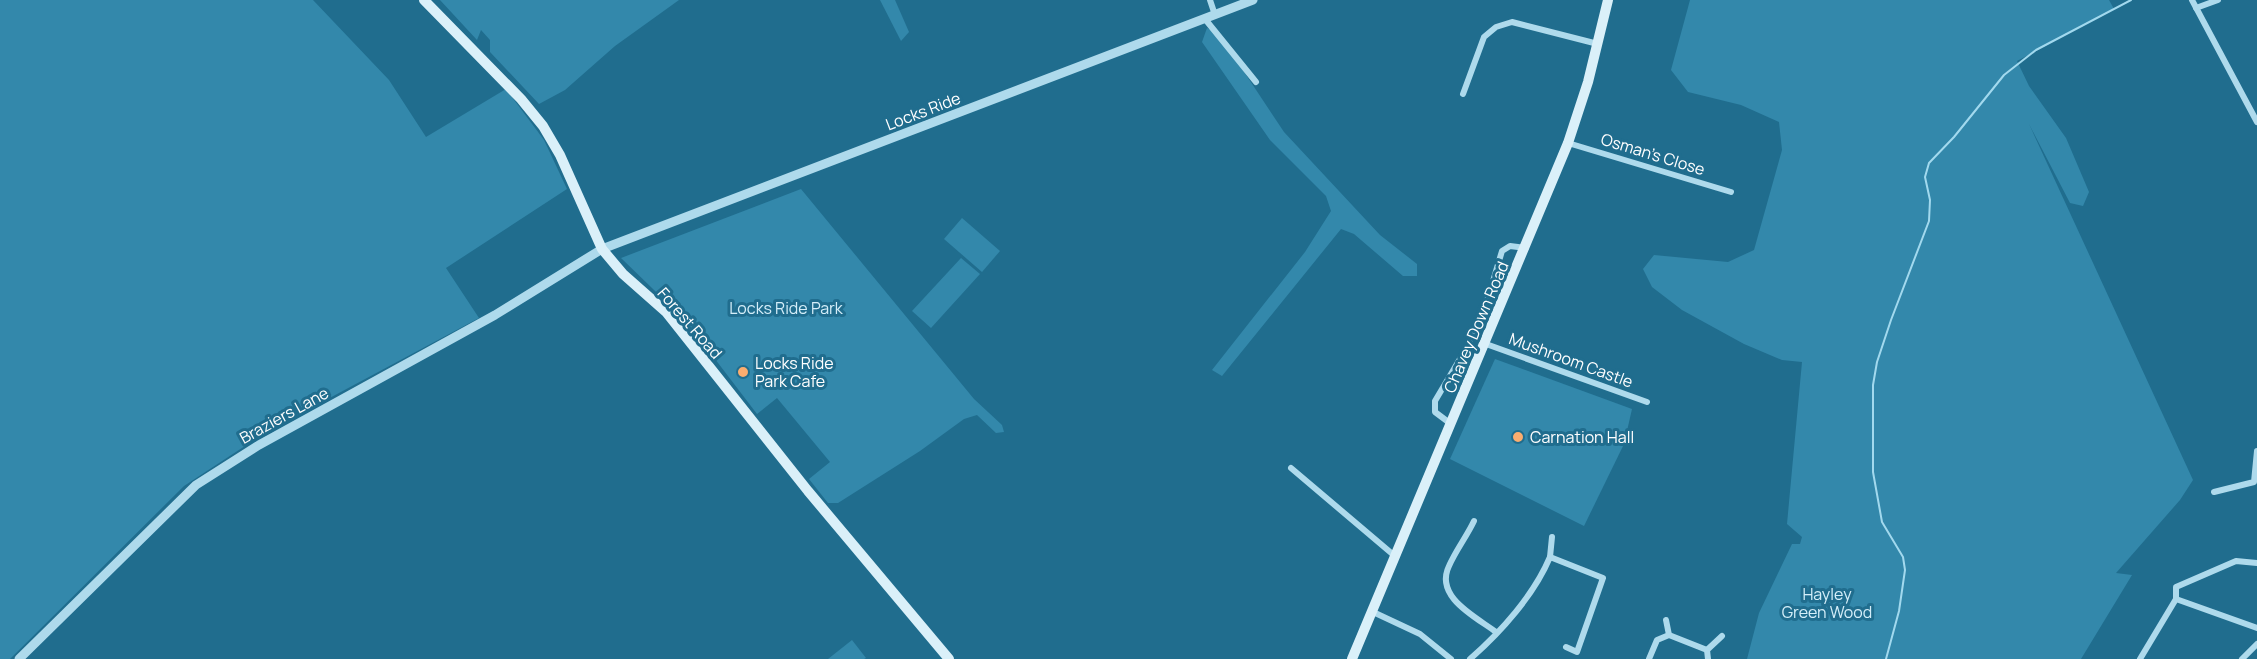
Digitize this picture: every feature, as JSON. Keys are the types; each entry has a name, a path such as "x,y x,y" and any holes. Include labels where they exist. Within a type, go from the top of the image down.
{"main road":[{"name":"Forest Road","path":"424,0 521,99 543,126 560,155 602,249 623,274 666,312 808,491 949,659"},
{"name":"Chavey Down Road","path":"1352,659 1526,248 1568,143 1598,44 1608,0"}],"street":[{"path":"1210,0 1215,15"},
{"name":"Locks Ride","path":"602,249 1253,0"},
{"path":"2192,0 2257,122"},
{"path":"2196,8 2218,0"},
{"path":"1205,19 1256,82"},
{"path":"1463,94 1484,37 1497,27 1512,22 1598,44"},
{"name":"Osman's Close","path":"1568,143 1731,192"},
{"path":"1450,424 1435,412 1435,401 1467,347 1488,298 1502,251 1510,246 1526,248"},
{"name":"Braziers Lane","path":"19,659 196,485 259,445 495,315 602,249"},
{"name":"Mushroom Castle","path":"1485,344 1647,402"},
{"path":"2214,492 2256,482 2257,451"},
{"path":"1291,468 1396,558"},
{"path":"1474,520 1448,567 1445,580 1449,596 1496,632"},
{"path":"1470,659 1536,584 1550,557 1552,537"},
{"path":"1550,557 1604,578 1578,652 1566,646"},
{"path":"2140,659 2176,599 2176,586 2236,561 2257,563"},
{"path":"2176,599 2257,628"},
{"path":"1373,612 1420,634 1451,659"},
{"path":"1666,620 1669,635"},
{"path":"1649,659 1657,640 1669,635 1707,650"},
{"path":"1707,650 1722,636"},
{"path":"2242,659 2257,644"},
{"path":"1707,650 1708,659"}],"green space":[{"path":"0,0 313,0 389,80 426,137 506,89 544,140 567,189 446,268 479,318 268,431 184,486 10,659 0,659"},
{"path":"440,0 679,0 615,46 565,90 539,104 490,52 490,40 481,30 477,40"},
{"path":"880,0 895,0 909,32 901,41"},
{"name":"Hayley Green Wood","path":"1690,0 2109,0 2114,9 2017,61 2029,86 2066,138 2089,192 2083,206 2070,203 2029,124 2193,480 2180,500 2116,573 2132,575 2081,659 1747,659 1759,613 1792,544 1800,544 1802,537 1787,524 1802,362 1782,360 1744,344 1682,310 1652,287 1643,269 1654,255 1728,262 1754,250 1782,150 1779,122 1741,105 1688,92 1671,70"},
{"path":"1207,28 1219,34 1284,132 1380,235 1417,264 1417,276 1403,276 1354,234 1341,229 1222,376 1212,370 1305,252 1331,211 1326,196 1270,140 1202,42"},
{"name":"Locks Ride Park","path":"801,189 974,399 1002,425 1004,432 996,433 977,415 964,419 920,451 838,503 828,503 809,479 830,462 777,398 757,414 686,321 621,258"},
{"path":"962,218 1000,251 982,272 944,239"},
{"path":"961,258 980,274 931,328 912,311"},
{"path":"1495,359 1632,409 1624,444 1584,526 1450,459"},
{"path":"852,640 866,658 828,659"}],"waterway":[{"path":"1886,659 1899,611 1905,570 1903,557 1882,522 1873,472 1873,385 1877,362 1891,320 1929,221 1930,200 1925,177 1929,163 1954,137 2004,75 2036,50 2131,0"}],"place":[{"name":"Locks Ride Park Cafe","path":"743,372"},
{"name":"Carnation Hall","path":"1518,437"}]}
